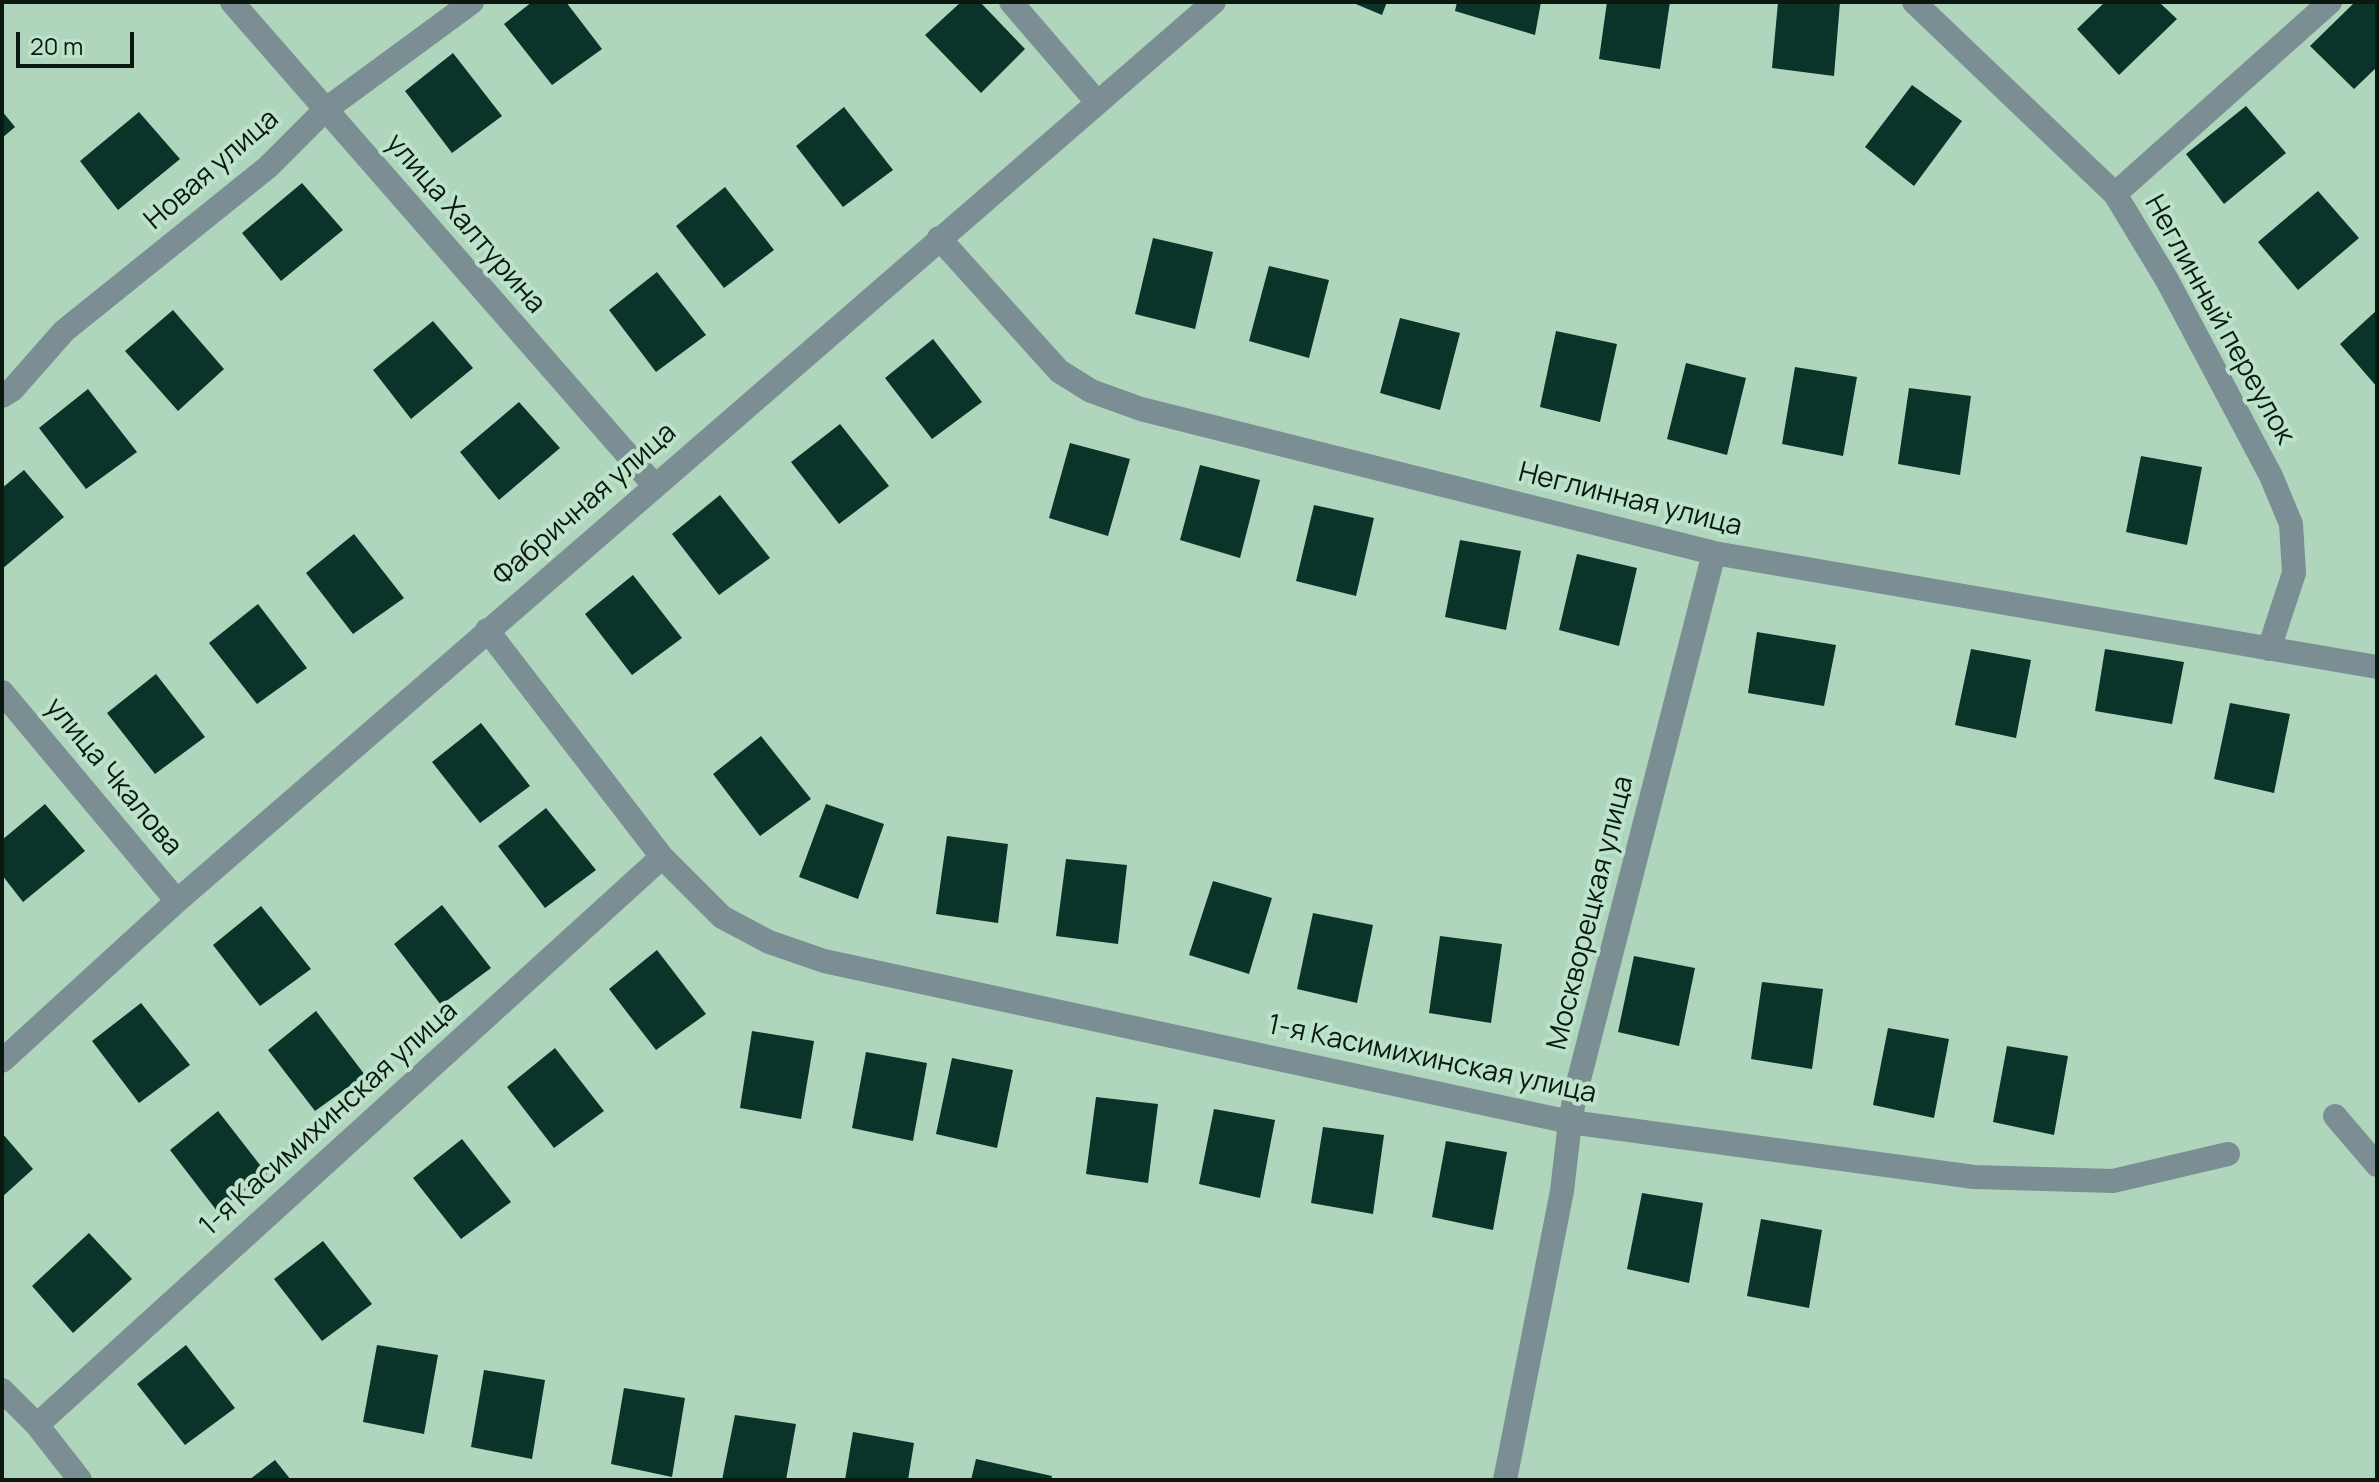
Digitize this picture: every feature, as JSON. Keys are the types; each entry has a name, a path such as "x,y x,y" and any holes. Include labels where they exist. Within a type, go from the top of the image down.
{"street":[{"name":"улица Халтурина","path":"232,2 654,485"},
{"name":"Новая улица","path":"2,396 12,390 64,331 268,167 325,110 472,2"},
{"path":"1011,2 1097,102"},
{"name":"Фабричная улица","path":"2,1061 177,901 487,630 1214,2"},
{"name":"Неглинный переулок","path":"1914,2 2115,194 2167,280 2271,476 2291,524 2294,573 2269,649"},
{"path":"2115,194 2330,2"},
{"name":"Неглинная улица","path":"939,238 1059,371 1091,391 1141,409 1714,553 2377,667"},
{"name":"Москворецкая улица","path":"1505,1480 1562,1191 1570,1122 1714,553"},
{"name":"1-я Касимихинская улица","path":"487,630 662,857 722,917 769,942 824,961 1570,1122 1974,1177 2113,1181 2228,1154"},
{"name":"улица Чкалова","path":"2,692 177,901"},
{"name":"1-я Касимихинская улица","path":"37,1425 662,857"},
{"path":"2335,1116 2377,1165"},
{"path":"2,1390 37,1425 80,1480"}],"building":[{"path":"532,2 566,2 602,49 552,85 504,24"},
{"path":"961,2 980,2 1025,49 981,93 925,35"},
{"path":"1351,2 1387,2 1382,15"},
{"path":"1457,2 1541,2 1535,35 1455,11"},
{"path":"1607,2 1670,2 1660,69 1599,59"},
{"path":"1778,2 1840,2 1834,76 1772,68"},
{"path":"2105,2 2159,2 2177,19 2119,75 2077,29"},
{"path":"2355,2 2377,2 2377,67 2354,89 2310,46"},
{"path":"453,53 502,116 452,153 405,91"},
{"path":"1912,85 1962,121 1914,186 1865,147"},
{"path":"2246,106 2286,153 2224,204 2186,154"},
{"path":"844,107 893,170 843,207 796,146"},
{"path":"2,111 15,127 2,138"},
{"path":"139,112 180,159 118,210 80,161"},
{"path":"302,183 343,230 281,281 242,233"},
{"path":"725,187 774,250 724,288 676,226"},
{"path":"2318,191 2359,238 2298,290 2258,242"},
{"path":"1153,238 1213,252 1195,329 1135,314"},
{"path":"1269,266 1329,280 1309,358 1249,341"},
{"path":"657,272 706,335 656,372 609,310"},
{"path":"173,310 224,369 178,411 125,351"},
{"path":"2377,310 2377,387 2340,344"},
{"path":"1400,318 1460,333 1440,410 1380,393"},
{"path":"433,321 473,368 411,419 373,370"},
{"path":"1556,331 1617,344 1600,422 1540,407"},
{"path":"933,339 982,402 932,439 885,378"},
{"path":"1686,363 1746,378 1727,455 1667,439"},
{"path":"1795,367 1857,377 1843,456 1782,444"},
{"path":"1909,388 1971,396 1960,475 1898,464"},
{"path":"88,389 137,452 86,489 39,428"},
{"path":"519,402 560,448 499,500 460,452"},
{"path":"840,424 889,486 839,524 791,462"},
{"path":"1070,443 1130,459 1108,536 1049,518"},
{"path":"2141,456 2202,467 2187,545 2126,532"},
{"path":"1200,465 1260,480 1240,558 1180,540"},
{"path":"24,470 64,517 2,569 2,488"},
{"path":"720,495 770,558 719,595 672,534"},
{"path":"1314,505 1374,518 1356,596 1296,581"},
{"path":"354,534 404,598 353,634 306,573"},
{"path":"1460,540 1521,551 1506,630 1445,617"},
{"path":"1577,554 1637,568 1619,646 1559,630"},
{"path":"633,575 682,638 632,675 585,614"},
{"path":"258,604 307,668 257,704 209,643"},
{"path":"1757,632 1836,645 1824,706 1748,693"},
{"path":"1971,649 2031,660 2016,738 1955,725"},
{"path":"2105,649 2184,662 2172,724 2095,711"},
{"path":"156,674 205,737 155,774 107,713"},
{"path":"2230,703 2290,714 2274,793 2214,779"},
{"path":"481,723 530,786 480,823 432,762"},
{"path":"761,736 811,799 760,836 713,774"},
{"path":"45,804 85,851 23,902 2,875 2,840"},
{"path":"826,804 884,824 858,899 799,877"},
{"path":"546,808 596,870 545,908 498,846"},
{"path":"947,836 1008,844 998,923 936,914"},
{"path":"1066,859 1127,865 1118,944 1056,936"},
{"path":"1213,881 1272,898 1249,974 1189,955"},
{"path":"442,905 491,968 441,1005 394,944"},
{"path":"261,906 311,969 260,1006 213,945"},
{"path":"1313,913 1373,925 1357,1003 1297,989"},
{"path":"1440,936 1502,944 1491,1023 1429,1013"},
{"path":"657,950 706,1014 656,1050 609,989"},
{"path":"1634,956 1695,968 1679,1046 1618,1032"},
{"path":"1762,982 1823,989 1812,1069 1751,1059"},
{"path":"141,1003 190,1065 139,1103 92,1041"},
{"path":"316,1011 365,1075 315,1111 268,1050"},
{"path":"1888,1028 1949,1039 1934,1118 1873,1105"},
{"path":"752,1031 814,1041 801,1119 740,1108"},
{"path":"2007,1046 2068,1056 2054,1135 1993,1122"},
{"path":"555,1048 604,1111 554,1148 507,1087"},
{"path":"866,1052 927,1063 913,1141 852,1128"},
{"path":"952,1058 1013,1070 997,1148 936,1134"},
{"path":"1096,1097 1158,1104 1148,1183 1086,1174"},
{"path":"1214,1109 1275,1120 1260,1198 1199,1184"},
{"path":"218,1111 267,1174 217,1211 170,1150"},
{"path":"1323,1127 1384,1135 1373,1214 1311,1203"},
{"path":"2,1133 33,1169 2,1197"},
{"path":"462,1139 511,1202 461,1239 413,1178"},
{"path":"1446,1141 1507,1152 1493,1230 1432,1217"},
{"path":"1642,1193 1703,1203 1689,1283 1627,1269"},
{"path":"1761,1219 1822,1230 1809,1308 1747,1296"},
{"path":"89,1233 132,1279 73,1333 32,1286"},
{"path":"323,1241 372,1304 322,1341 274,1279"},
{"path":"186,1345 235,1408 185,1445 137,1384"},
{"path":"377,1345 438,1355 424,1434 363,1422"},
{"path":"484,1370 545,1380 532,1459 471,1447"},
{"path":"624,1388 685,1398 672,1477 611,1464"},
{"path":"735,1415 796,1424 786,1480 722,1480"},
{"path":"853,1432 914,1443 908,1480 845,1480"},
{"path":"976,1459 1052,1476 1051,1480 971,1480"},
{"path":"275,1460 291,1480 249,1480"}]}
